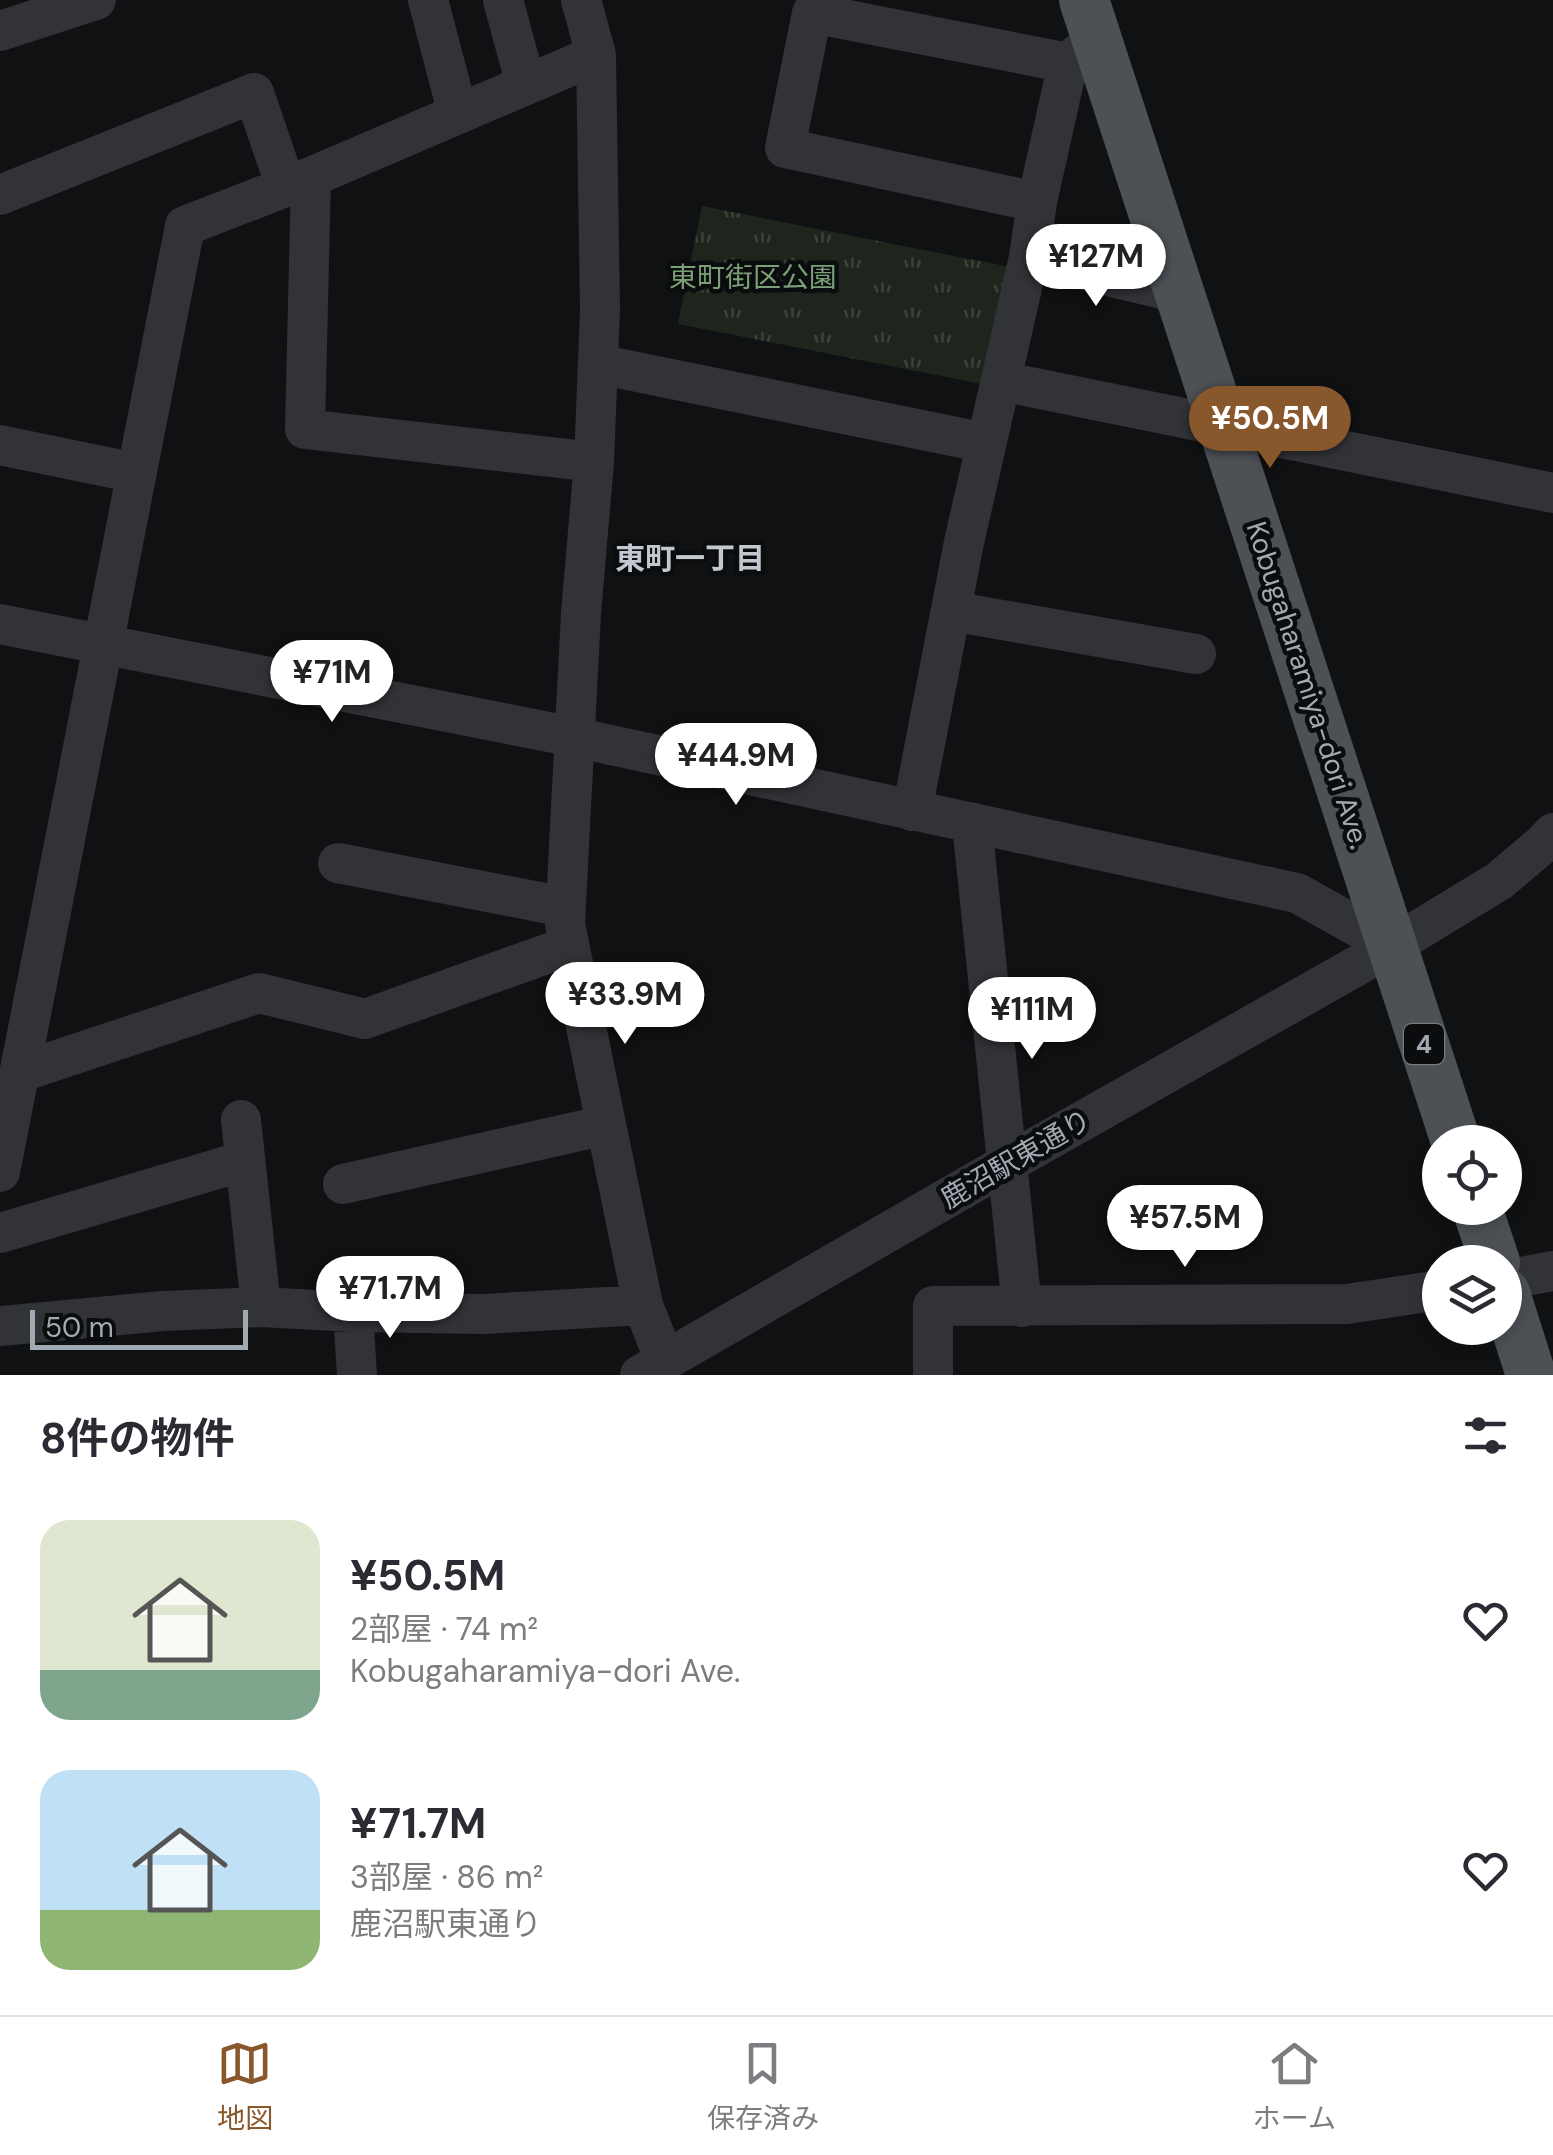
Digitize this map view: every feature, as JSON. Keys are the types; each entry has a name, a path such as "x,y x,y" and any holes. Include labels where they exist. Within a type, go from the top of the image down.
{"main road":[{"name":"Kobugaharamiya-dori Ave.","path":"1082,34 1224,426 1450,1125"},
{"path":"1521,1345 1531,1375"}],"street":[{"path":"0,31 96,0"},
{"path":"428,0 458,114"},
{"path":"503,0 526,85"},
{"path":"581,0 596,55 600,310 594,462 574,738 567,927 643,1305 652,1368"},
{"path":"912,811 950,611 1038,202 1082,34 812,13 784,148 1038,202"},
{"path":"0,1172 185,226 596,55"},
{"path":"0,195 254,93 298,182 304,429 594,462"},
{"path":"1029,258 1179,293"},
{"path":"598,364 986,443"},
{"path":"1001,381 1553,493"},
{"path":"0,445 136,472"},
{"path":"950,611 1196,654"},
{"path":"0,624 574,738 1298,894 1392,946"},
{"path":"972,824 1022,1306"},
{"name":"鹿沼駅東通り","path":"652,1368 1392,946 1499,880 1550,842"},
{"path":"338,864 567,927"},
{"path":"21,1072 259,993 365,1019 567,927"},
{"path":"241,1120 261,1307"},
{"path":"343,1184 606,1126"},
{"path":"0,1234 244,1161"},
{"path":"1522,1277 1553,1271"},
{"path":"933,1375 933,1306 1347,1304 1422,1293"},
{"path":"0,1326 163,1311 261,1307 484,1314 643,1305"},
{"path":"353,1312 357,1375"}],"green space":[{"name":"東町街区公園","path":"702,206 1010,267 987,385 678,324"}],"district":[{"name":"東町一丁目","path":"690,558"}]}
